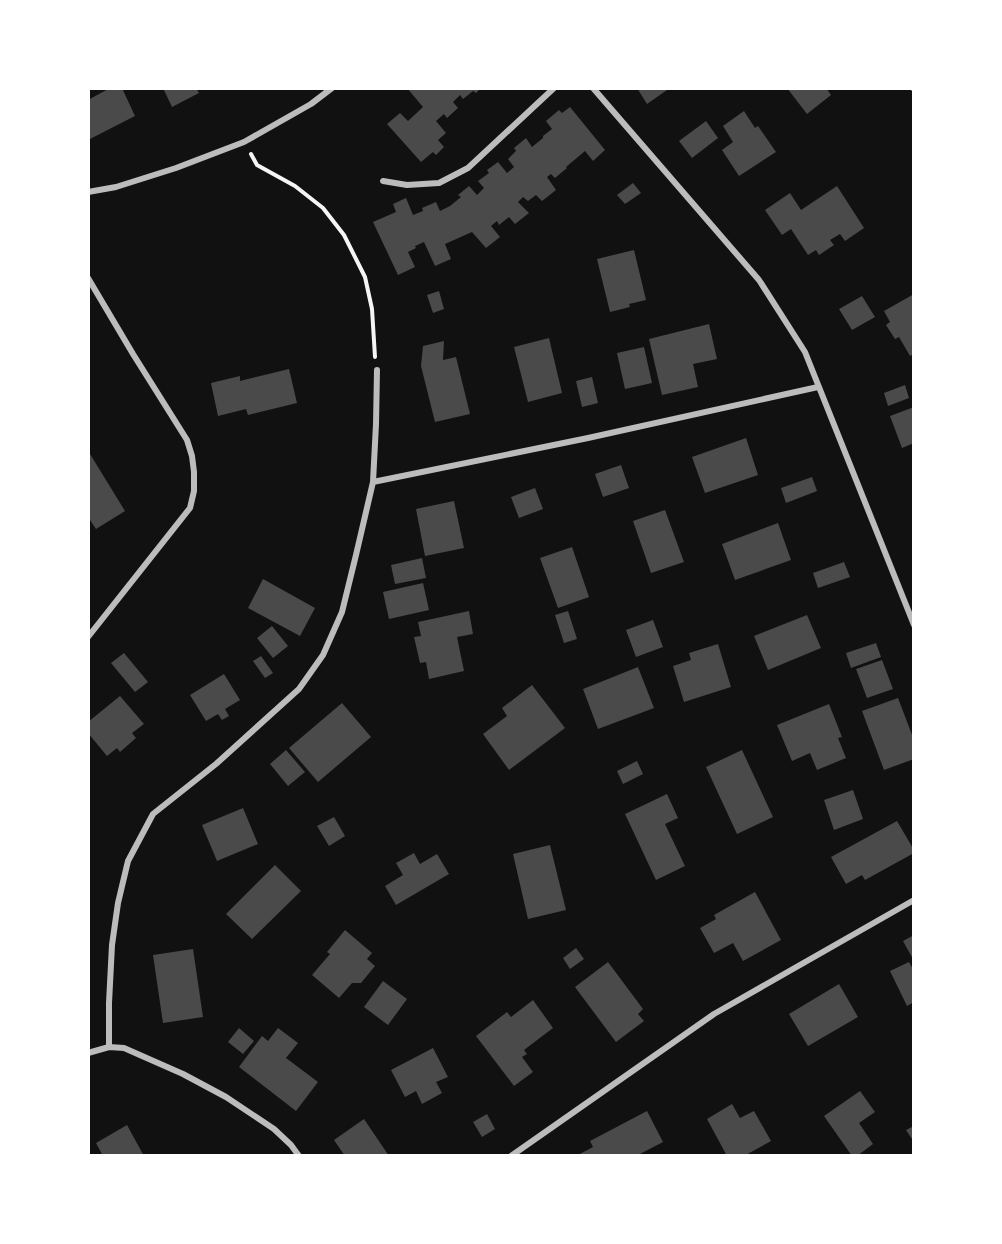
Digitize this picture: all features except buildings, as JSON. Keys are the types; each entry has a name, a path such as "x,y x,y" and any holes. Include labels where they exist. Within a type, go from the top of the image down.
{"street":[{"path":"88,192 116,187 176,168 244,142 311,104 332,88"},
{"path":"383,181 407,184 439,183 468,168 554,88"},
{"path":"593,88 759,280 805,352 914,625"},
{"path":"88,278 187,440 192,456 194,491 190,508 88,637"},
{"path":"110,1047 109,1003 112,945 118,903 128,861 153,814 216,764 299,690 323,655 342,612 373,482 376,370"},
{"path":"373,482 588,438 818,387"},
{"path":"511,1155 714,1014 914,900"},
{"path":"88,1053 110,1047 124,1048 183,1074 226,1097 274,1129 291,1144 299,1155"}],"path":[{"path":"244,142 257,165 295,186 323,208 344,235 365,277 372,309 376,370"}]}
